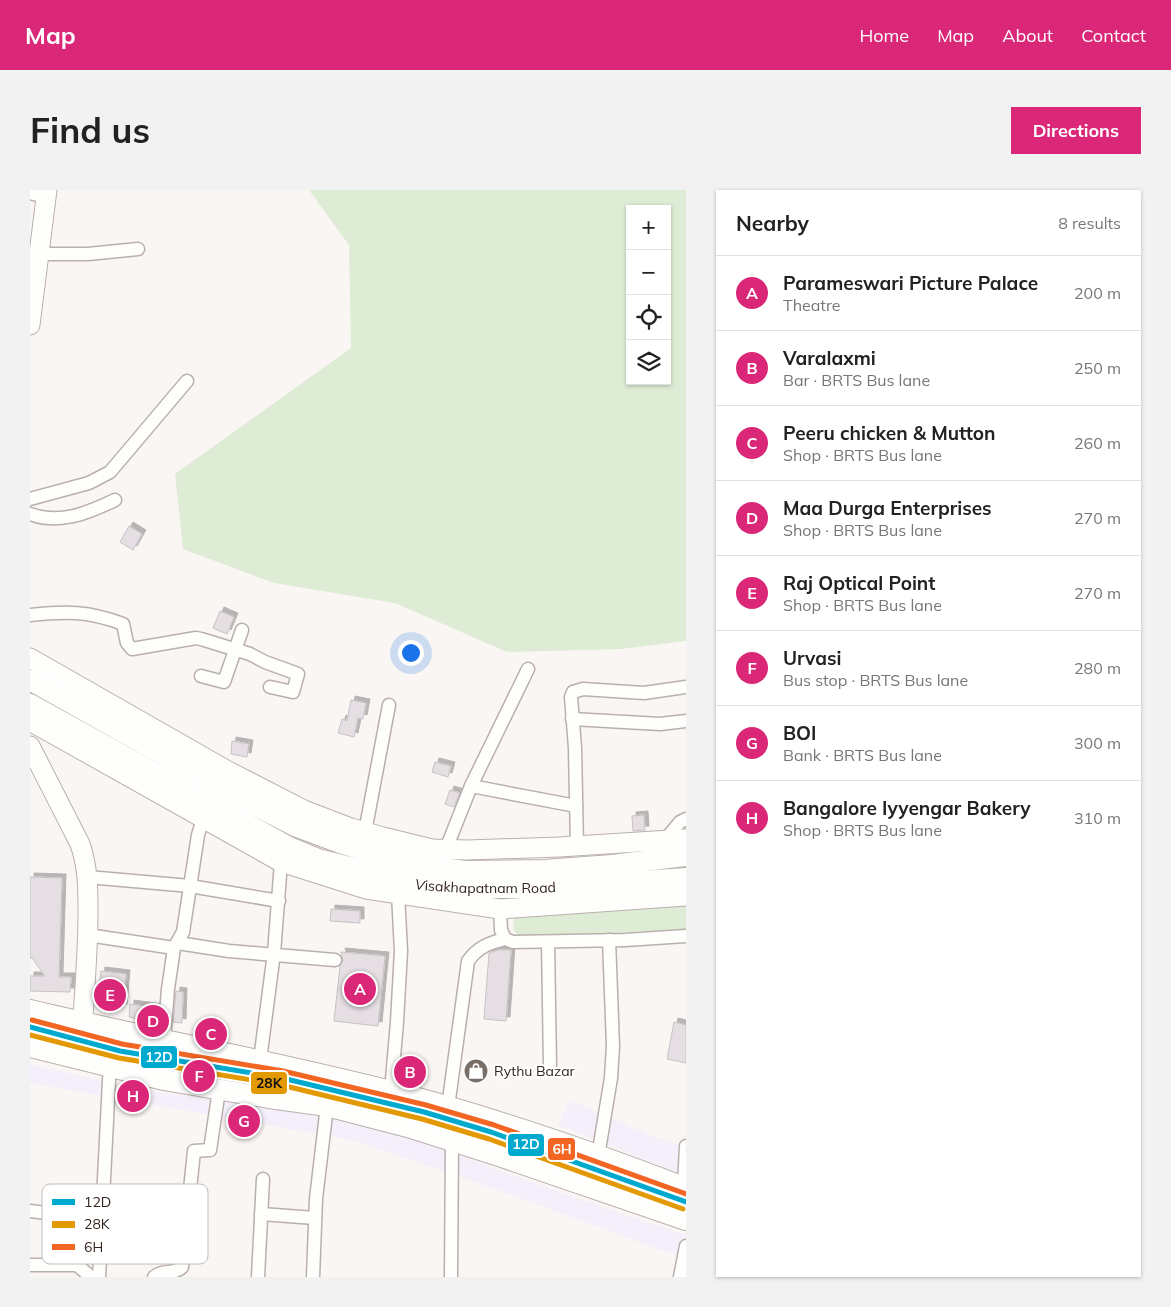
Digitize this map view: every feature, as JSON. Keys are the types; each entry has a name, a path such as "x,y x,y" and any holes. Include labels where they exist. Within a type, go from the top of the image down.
{"main road":[{"path":"30,680 238,797 300,818 340,843 378,855 420,865 465,871 544,870 612,865 686,856"},
{"name":"Visakhapatnam Road","path":"30,704 285,854 318,858 420,885 467,888 541,888 686,878"},
{"path":"30,1010 110,1058 164,1080 327,1106 408,1127 686,1220"},
{"path":"30,1027 81,1040"},
{"path":"30,1047 81,1040 164,1039 260,1060 391,1091 504,1123 598,1156 685,1192"},
{"path":"110,1058 282,1078 424,1112 685,1192"}],"street":[{"path":"30,325 40,254 41,193"},
{"path":"40,254 88,254 138,248"},
{"path":"30,498 89,483 110,472 187,381"},
{"path":"30,514 38,517 69,518 89,513 115,500"},
{"path":"30,616 60,612 80,612 123,624 127,643 132,649 196,638 235,649 298,674 293,692 270,687"},
{"path":"201,676 224,682 242,630"},
{"path":"30,658 220,766 300,818 432,849 577,846 686,839"},
{"path":"446,849 471,786 528,669"},
{"path":"577,846 575,748 571,697 573,692 577,689 644,693 686,687"},
{"path":"366,832 389,706"},
{"path":"572,719 652,724 686,721"},
{"path":"30,721 203,819 366,889 500,909 686,896"},
{"path":"30,746 80,844 85,858 88,876 88,935 81,1040"},
{"path":"471,786 576,806"},
{"path":"164,1039 168,989 176,945 183,932 198,835 203,819"},
{"path":"665,840 680,822 686,819"},
{"path":"260,1060 285,854"},
{"path":"88,876 190,886 279,901"},
{"path":"391,1091 401,951 398,894"},
{"path":"500,909 505,939"},
{"path":"88,935 274,956 335,960"},
{"path":"448,1106 468,961 474,952 486,944 505,939 513,942 548,942 686,936"},
{"path":"598,1156 611,1078 613,1046 609,940"},
{"path":"548,942 550,1065"},
{"path":"104,1184 110,1058"},
{"path":"191,1184 194,1151 210,1150 219,1090"},
{"path":"314,1277 316,1199 327,1106"},
{"path":"451,1277 452,1141"},
{"path":"685,1192 686,1146"},
{"path":"258,1277 263,1179"},
{"path":"261,1214 315,1218"},
{"path":"680,1277 686,1246"},
{"path":"99,1277 100,1264"},
{"path":"154,1277 159,1273 180,1270 182,1264"},
{"path":"30,1265 77,1265 91,1277"}],"shaded area":[{"path":"30,1064 137,1089 329,1116 408,1137 562,1193 686,1235 686,1259 467,1179 351,1140 30,1083"},
{"path":"570,1100 650,1135 686,1147 686,1176 558,1125"}],"green space":[{"path":"309,190 686,190 686,641 621,649 507,652 395,603 274,583 183,549 175,474 351,348 349,245"},
{"path":"686,906 686,929 595,934 517,935 513,926 517,911"}],"building":[{"path":"129,526 142,534 133,550 120,542"},
{"path":"220,611 234,617 227,634 213,628"},
{"path":"351,700 366,703 363,719 358,718 354,737 338,733 342,719 347,721"},
{"path":"232,741 249,744 247,757 231,754"},
{"path":"435,762 451,766 448,777 432,772"},
{"path":"450,790 460,793 454,807 445,804"},
{"path":"644,815 645,830 633,831 632,816"},
{"path":"30,877 62,878 59,977 71,977 70,992 30,991 30,976 45,976 32,958 30,958"},
{"path":"331,909 360,911 360,923 330,921"},
{"path":"498,950 511,950 506,1021 484,1019 489,953"},
{"path":"341,952 385,956 378,1026 334,1021 340,966 343,961"},
{"path":"101,971 126,974 123,1008 97,1005"},
{"path":"176,991 183,992 182,1023 173,1022"},
{"path":"130,1004 158,1008 157,1023 129,1017"},
{"path":"674,1022 686,1025 686,1063 667,1059"}],"transit line":[{"name":"6H","path":"32,1020 122,1044 283,1071 426,1105 494,1125 686,1194"},
{"name":"12D","path":"30,1027 120,1051 282,1078 424,1112 491,1132 686,1202"},
{"name":"28K","path":"30,1035 119,1058 281,1085 422,1119 489,1139 683,1209"}],"place":[{"name":"Parameswari Picture Palace","path":"360,989"},
{"name":"Raj Optical Point","path":"110,995"},
{"name":"Maa Durga Enterprises","path":"153,1021"},
{"name":"Peeru chicken & Mutton","path":"211,1034"},
{"name":"Rythu Bazar","path":"476,1071"},
{"name":"Varalaxmi","path":"410,1072"},
{"name":"Urvasi","path":"199,1076"},
{"name":"Bangalore Iyyengar Bakery","path":"133,1096"},
{"name":"BOI","path":"244,1121"}]}
